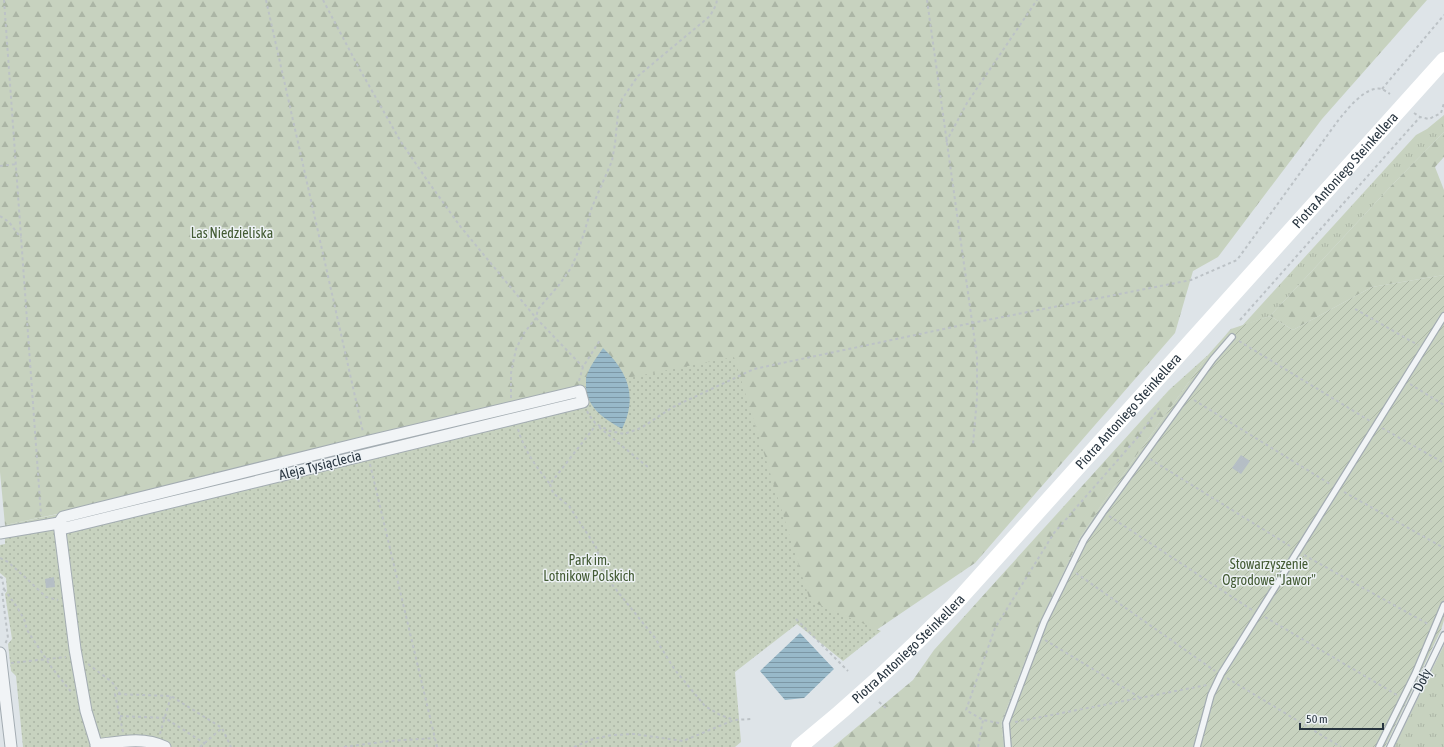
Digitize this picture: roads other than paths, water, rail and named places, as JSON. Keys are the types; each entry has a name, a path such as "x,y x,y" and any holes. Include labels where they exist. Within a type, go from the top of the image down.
{"street":[{"name":"Piotra Antoniego Steinkellera","path":"798,747 833,719 890,668 953,606 1444,60"},
{"name":"Aleja Tysiąclecia","path":"0,532 59,523 63,517 365,442 580,391 583,402 65,528 59,523"},
{"path":"59,523 76,656 86,711 96,746 141,740 161,745"},
{"path":"1,658 11,747"}],"lane":[{"path":"1196,747 1211,695 1221,674 1444,316"},
{"path":"1008,747 1006,723 1039,636 1084,540 1186,395 1213,359 1232,337"},
{"path":"1379,747 1415,674 1444,605"},
{"name":"Doły","path":"1390,747 1444,635"}],"water":[{"path":"603,348 619,366 628,385 630,395 629,406 627,417 622,429 598,413 587,395 587,374"},
{"path":"800,633 834,669 804,698 785,700 760,671"}],"park label":[{"name":"Las Niedzieliska","path":"232,233"},
{"name":"Park im. Lotnikow Polskich","path":"589,568"},
{"name":"Stowarzyszenie Ogrodowe \"Jawor\"","path":"1269,572"}]}
